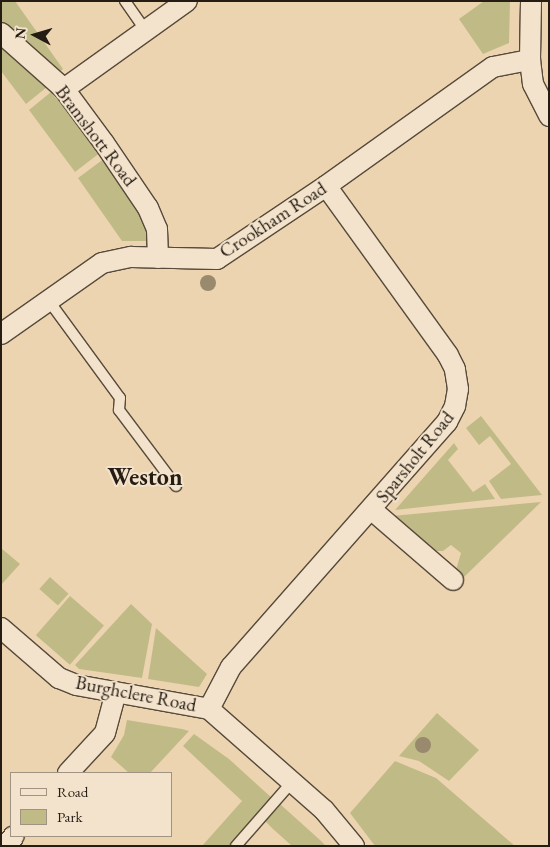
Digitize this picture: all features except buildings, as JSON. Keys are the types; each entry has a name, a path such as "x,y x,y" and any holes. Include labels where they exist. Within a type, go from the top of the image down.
{"street":[{"path":"64,90 187,1"},
{"path":"531,1 530,60 533,84 549,116"},
{"name":"Bramshott Road","path":"1,33 64,90 148,208 157,229 158,258"},
{"name":"Crookham Road","path":"1,334 102,263 131,257 217,259 326,186 493,66 530,60"},
{"name":"Sparsholt Road","path":"209,709 231,667 372,510 447,422 455,406 458,389 455,369 448,356 326,186"},
{"path":"372,510 452,580"},
{"name":"Burghclere Road","path":"1,628 59,678 76,685 209,709 294,781 337,823 354,846"},
{"path":"69,772 105,733 116,692"}],"lane":[{"path":"125,1 146,31"},
{"path":"49,301 120,398 119,410 176,486"},
{"path":"236,846 294,781"}],"green space":[{"path":"1,1 15,1 63,69 57,74 1,23"},
{"path":"484,1 510,1 509,43 483,54 459,19"},
{"path":"1,43 47,87 26,104 1,71"},
{"path":"51,92 101,152 75,172 29,110"},
{"path":"105,158 139,208 149,233 147,241 122,241 78,178"},
{"path":"481,416 542,495 501,499 489,481 511,464 490,436 479,445 466,428"},
{"path":"454,443 458,449 448,460 473,492 485,484 495,499 395,510"},
{"path":"541,502 462,579 456,570 461,553 451,545 443,551 431,551 392,516"},
{"path":"1,548 20,564 1,585"},
{"path":"50,577 69,594 58,606 39,589"},
{"path":"70,596 104,626 70,665 36,635"},
{"path":"131,604 152,624 142,678 79,669 75,665"},
{"path":"156,628 207,674 199,687 148,679"},
{"path":"437,713 479,750 449,781 419,761 399,756"},
{"path":"127,720 189,731 151,772 128,772 111,757 124,735"},
{"path":"194,734 229,759 272,798 229,846 202,846 242,801 183,746"},
{"path":"395,761 436,778 515,846 375,846 350,813"},
{"path":"280,804 326,846 292,846 273,829 265,821"}],"district":[{"name":"Weston","path":"145,477"}]}
